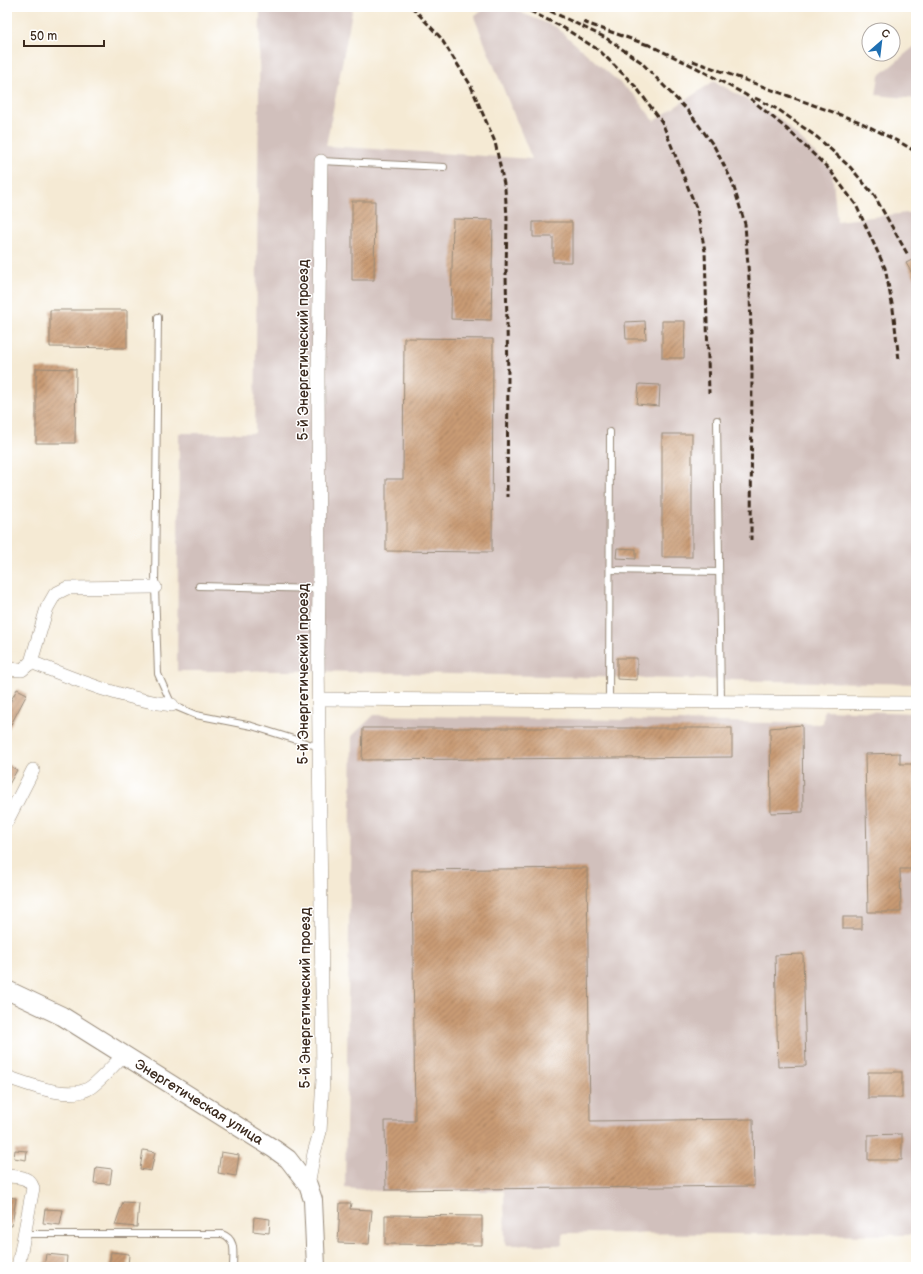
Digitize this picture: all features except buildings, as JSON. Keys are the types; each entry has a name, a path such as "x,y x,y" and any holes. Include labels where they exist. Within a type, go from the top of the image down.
{"main road":[{"name":"Энергетическая улица","path":"7,990 62,1016 288,1159 308,1185 313,1200 316,1267"}],"street":[{"name":"5-й Энергетический проезд","path":"308,1185 314,1153 320,1132 323,1078 318,699 318,369 321,161"},
{"path":"7,669 22,670 31,662 47,608 55,594 67,588 155,587"},
{"path":"31,662 87,685 161,704 172,705"},
{"path":"318,699 916,702"},
{"path":"7,821 33,770"},
{"path":"7,1077 56,1092 77,1093 90,1088 124,1055"},
{"path":"7,1176 26,1178 31,1183 33,1188 18,1267"}],"lane":[{"path":"321,161 444,167"},
{"path":"158,317 155,587 158,674 172,705 196,715 252,726 319,747"},
{"path":"717,420 721,701"},
{"path":"609,700 610,432"},
{"path":"610,570 719,572"},
{"path":"199,586 319,589"},
{"path":"25,1234 222,1234 228,1236 233,1242 233,1267"}],"shaded area":[{"path":"260,7 353,7 326,146 532,159 474,17 487,7 507,7 556,27 636,97 654,121 714,81 779,118 832,170 837,221 916,212 916,684 310,671 177,671 179,433 255,433"},
{"path":"916,45 916,99 876,95 879,76 896,62 901,62 901,58"},
{"path":"824,710 915,713 916,1235 562,1233 563,1245 505,1245 504,1191 378,1191 345,1188 352,736 374,715 823,724"}],"railway":[{"path":"412,7 440,37 470,84 495,142 505,189 507,217 507,497"},
{"path":"522,7 564,28 600,51 636,87 662,122 697,210 705,251 709,393"},
{"path":"542,7 606,38 641,62 689,112 714,146 732,181 745,224 750,293 752,371 751,540"},
{"path":"583,22 651,46"},
{"path":"647,44 695,67 746,95 788,130 829,169 856,205 885,268 893,309 899,360"},
{"path":"693,61 860,122 916,152"},
{"path":"755,98 779,110 818,138 850,167 874,195 908,255"}]}
